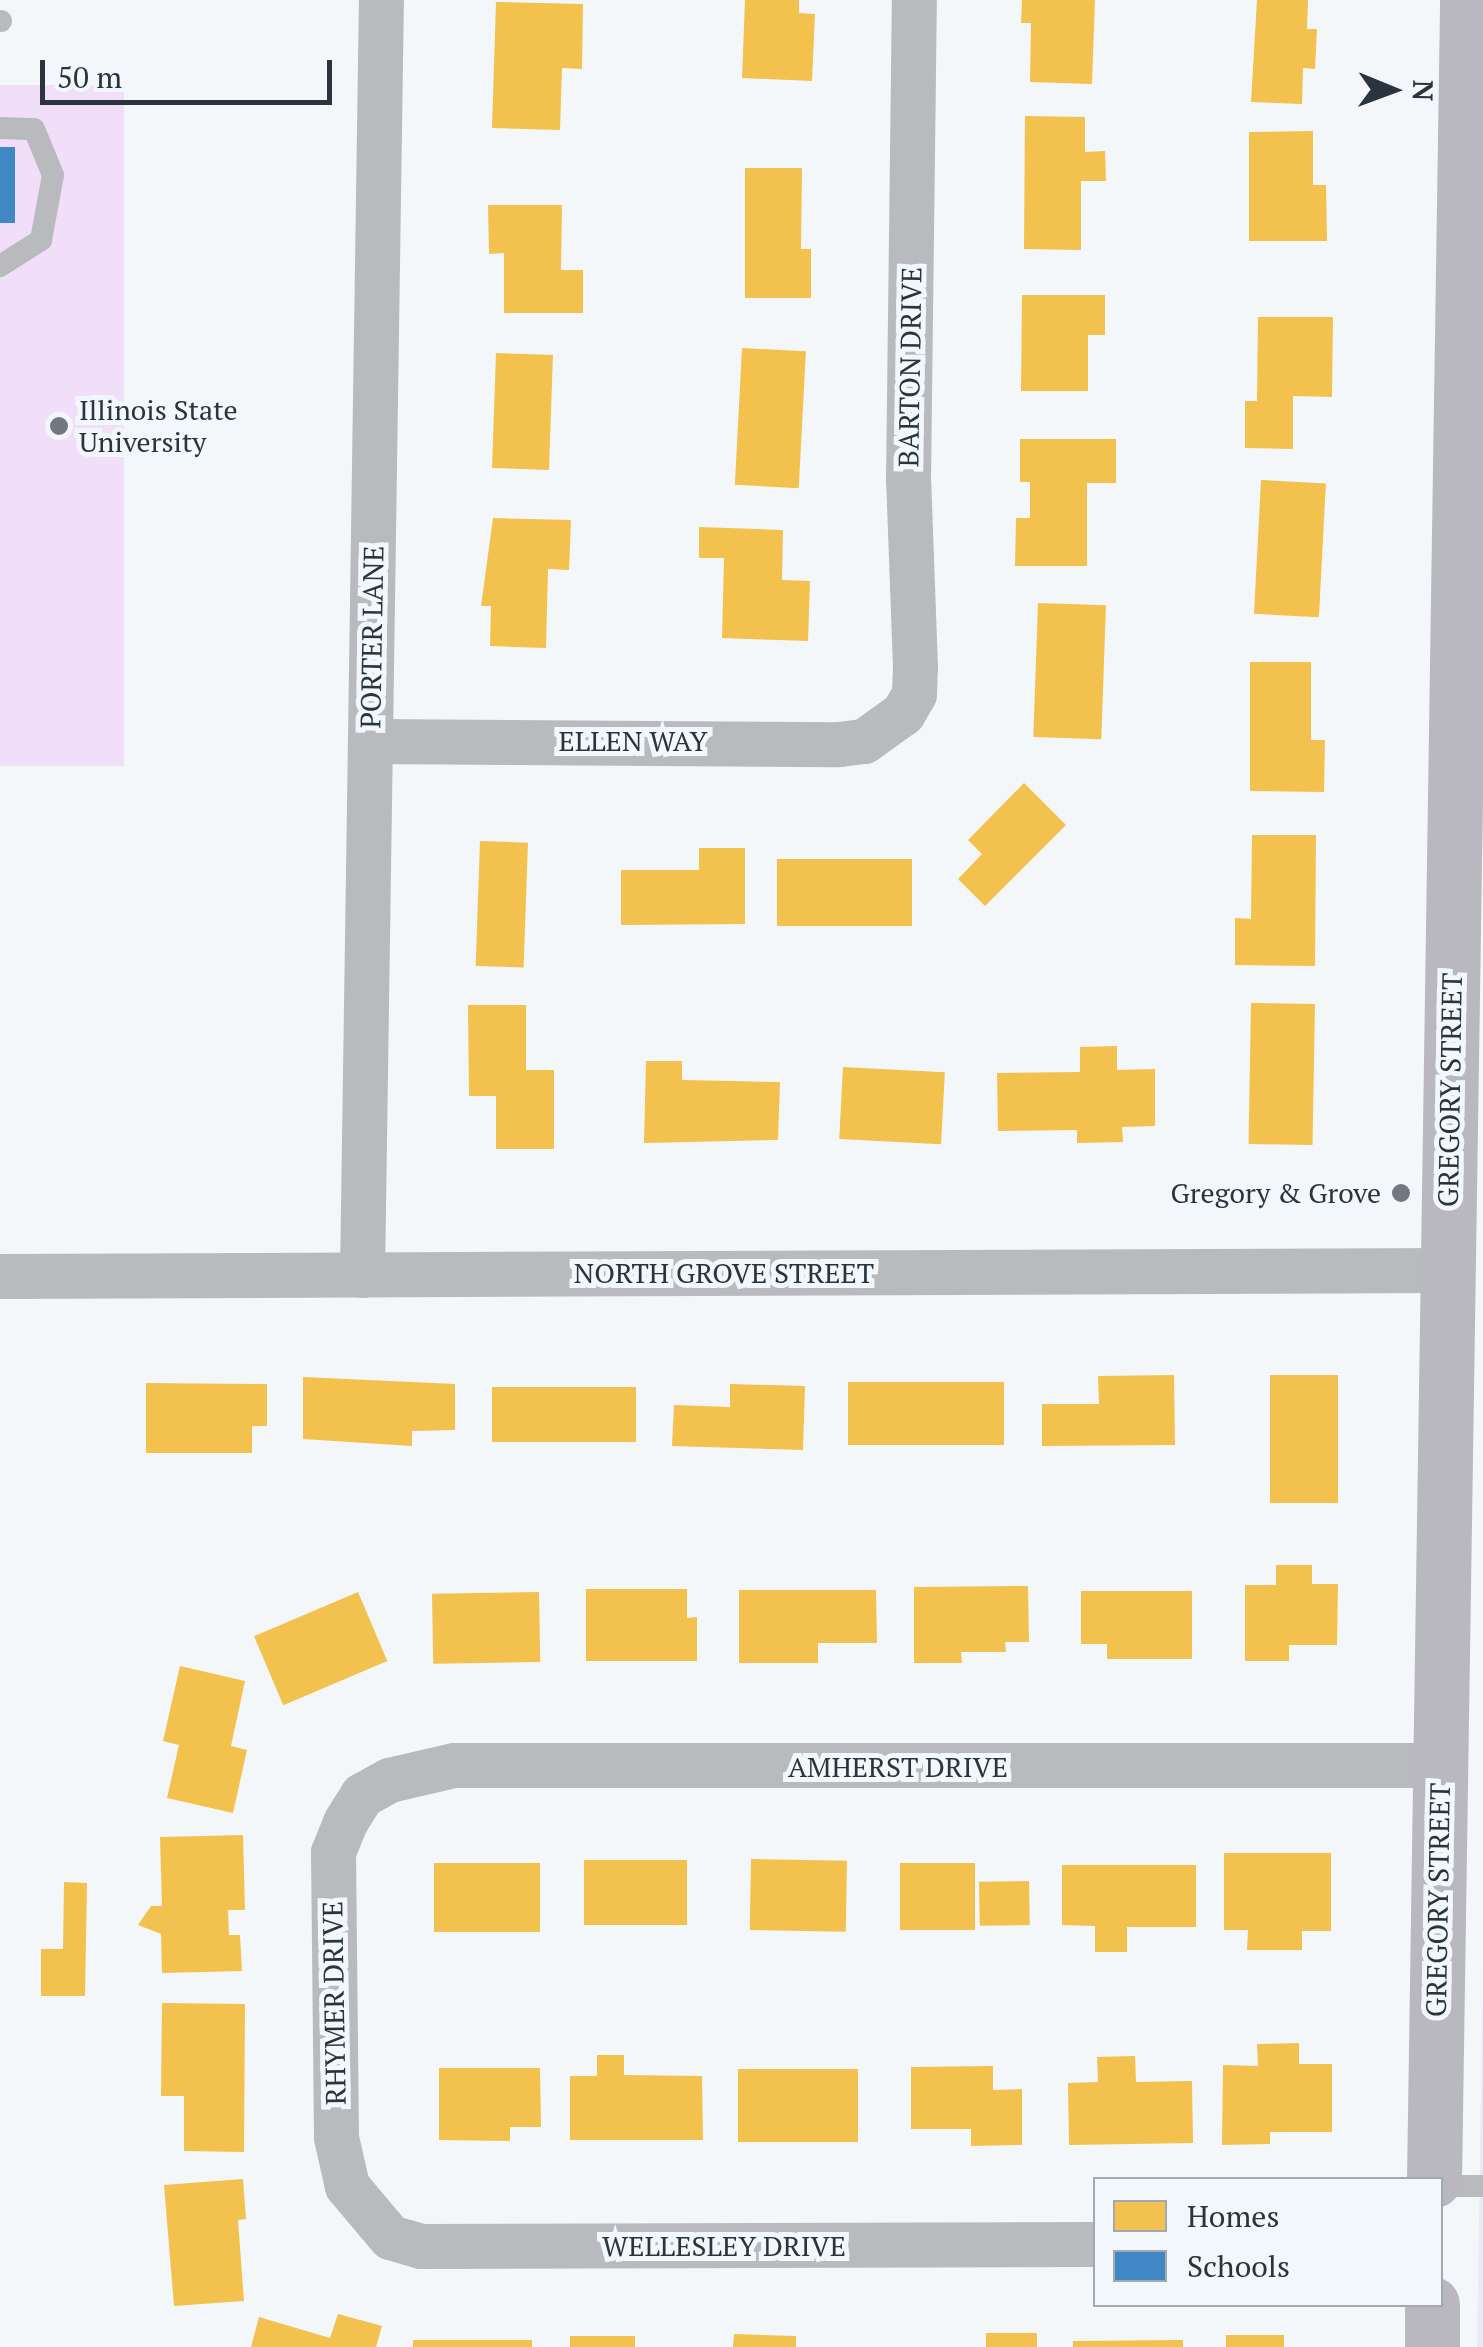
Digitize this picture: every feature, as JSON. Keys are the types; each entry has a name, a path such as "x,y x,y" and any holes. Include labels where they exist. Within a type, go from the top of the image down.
{"main road":[{"name":"GREGORY STREET","path":"1434,2177 1466,0"},
{"path":"1432,2307 1432,2347"}],"street":[{"name":"PORTER LANE","path":"362,1275 381,0"},
{"name":"BARTON DRIVE","path":"890,726 914,694 915,667 908,499 914,0"},
{"name":"ELLEN WAY","path":"371,741 839,744 864,742 890,726"},
{"name":"NORTH GROVE STREET","path":"0,1276 1448,1270"},
{"name":"AMHERST DRIVE","path":"362,1795 420,1769 454,1765 1440,1765"},
{"name":"RHYMER DRIVE","path":"362,1795 333,1852 336,2137 347,2186 363,2212"},
{"name":"WELLESLEY DRIVE","path":"363,2212 390,2238 420,2246 1093,2244"}],"lane":[{"path":"0,128 34,129 54,175 41,240 0,266"},
{"path":"1443,2186 1483,2186"}],"shaded area":[{"name":"Illinois State University","path":"0,85 124,85 124,766 0,766"},
{"path":"1483,1967 1483,2347 1477,2347"}],"building: Homes":[{"path":"745,0 799,0 799,13 815,14 812,81 742,78"},
{"path":"1022,0 1095,0 1092,84 1030,82 1031,23 1021,23"},
{"path":"1257,0 1308,0 1307,29 1317,29 1315,69 1303,68 1302,104 1251,102"},
{"path":"496,2 583,4 582,69 562,68 560,130 492,128"},
{"path":"1025,116 1085,117 1085,152 1105,151 1106,181 1081,181 1081,250 1024,249"},
{"path":"1313,131 1313,185 1326,185 1327,241 1249,241 1249,132"},
{"path":"745,168 802,168 801,249 811,249 811,298 745,298"},
{"path":"488,205 562,205 561,270 583,270 583,313 504,313 504,253 489,254"},
{"path":"1022,295 1105,295 1105,335 1088,335 1088,391 1021,391"},
{"path":"1258,317 1333,317 1332,397 1293,396 1293,449 1245,448 1245,401 1257,401"},
{"path":"742,348 806,351 799,488 735,485"},
{"path":"496,353 553,355 549,470 492,468"},
{"path":"1020,439 1116,439 1116,483 1087,483 1087,566 1015,566 1016,518 1030,518 1030,482 1020,482"},
{"path":"1261,480 1326,483 1319,617 1254,614"},
{"path":"493,518 571,520 569,570 548,569 546,648 490,646 491,606 481,606"},
{"path":"699,527 783,530 782,580 810,581 808,641 722,638 724,558 699,558"},
{"path":"1038,603 1106,605 1101,739 1033,737"},
{"path":"1250,662 1311,662 1311,740 1325,740 1324,792 1250,791"},
{"path":"1024,783 1066,825 985,906 958,879 982,854 968,840"},
{"path":"1252,835 1316,835 1315,966 1235,965 1235,918 1251,919"},
{"path":"480,841 528,843 524,968 476,966"},
{"path":"699,848 745,848 745,924 621,925 621,870 699,870"},
{"path":"777,859 912,859 912,926 777,926"},
{"path":"1251,1003 1315,1004 1313,1145 1249,1144"},
{"path":"468,1005 526,1005 526,1070 554,1070 554,1149 496,1149 496,1096 469,1096"},
{"path":"1117,1046 1117,1070 1155,1069 1155,1126 1122,1127 1123,1142 1077,1143 1077,1130 998,1131 997,1073 1080,1072 1080,1047"},
{"path":"646,1061 682,1061 682,1080 780,1082 778,1140 644,1143"},
{"path":"843,1067 945,1072 941,1144 839,1139"},
{"path":"1174,1375 1175,1445 1042,1446 1042,1404 1099,1404 1098,1376"},
{"path":"1270,1375 1338,1375 1338,1503 1270,1503"},
{"path":"303,1377 455,1384 455,1430 412,1431 412,1446 303,1439"},
{"path":"848,1382 1004,1382 1004,1445 848,1445"},
{"path":"146,1383 267,1384 267,1426 252,1426 252,1453 146,1453"},
{"path":"730,1384 805,1386 803,1450 672,1446 674,1405 730,1407"},
{"path":"492,1387 636,1387 636,1442 492,1442"},
{"path":"1276,1565 1312,1565 1312,1584 1338,1584 1337,1645 1289,1645 1289,1661 1245,1661 1245,1585 1276,1585"},
{"path":"1028,1586 1029,1642 1005,1642 1006,1652 961,1652 962,1663 914,1663 914,1587"},
{"path":"586,1589 687,1589 687,1618 697,1617 697,1661 586,1661"},
{"path":"739,1590 876,1590 877,1643 818,1643 818,1663 739,1663"},
{"path":"1081,1591 1192,1591 1192,1659 1107,1659 1107,1644 1081,1644"},
{"path":"358,1592 387,1661 283,1705 254,1636"},
{"path":"539,1592 540,1662 433,1664 432,1594"},
{"path":"180,1666 245,1681 231,1746 247,1750 233,1813 167,1798 179,1745 163,1741"},
{"path":"243,1835 245,1910 228,1910 229,1935 240,1935 242,1971 162,1973 161,1934 138,1925 151,1906 162,1906 160,1837"},
{"path":"1224,1853 1331,1853 1331,1931 1302,1931 1302,1950 1247,1950 1248,1930 1224,1930"},
{"path":"751,1859 847,1861 846,1932 750,1930"},
{"path":"584,1860 687,1860 687,1925 584,1925"},
{"path":"434,1863 540,1863 540,1932 434,1932"},
{"path":"900,1863 975,1863 975,1930 900,1930"},
{"path":"1062,1865 1196,1865 1196,1927 1127,1927 1127,1952 1095,1952 1095,1926 1062,1925"},
{"path":"1029,1881 1030,1925 980,1926 979,1882"},
{"path":"64,1882 87,1883 85,1996 41,1996 41,1949 63,1949"},
{"path":"162,2003 245,2004 244,2152 184,2151 184,2096 161,2096"},
{"path":"1299,2043 1299,2064 1332,2064 1332,2132 1270,2132 1270,2144 1222,2145 1223,2065 1258,2066 1257,2044"},
{"path":"597,2055 624,2055 624,2075 702,2076 703,2140 570,2140 570,2076 597,2076"},
{"path":"1135,2056 1136,2082 1192,2081 1193,2143 1069,2145 1068,2083 1098,2082 1097,2057"},
{"path":"993,2066 993,2090 1022,2089 1022,2145 971,2146 971,2129 911,2129 911,2067"},
{"path":"439,2068 540,2068 541,2127 510,2127 510,2141 439,2140"},
{"path":"738,2069 858,2069 858,2142 738,2142"},
{"path":"243,2179 246,2219 238,2220 244,2301 174,2306 164,2185"},
{"path":"338,2314 382,2326 376,2347 251,2347 259,2317 330,2338"},
{"path":"986,2333 1037,2333 1037,2347 986,2347"},
{"path":"734,2334 796,2336 796,2347 733,2347"},
{"path":"1226,2335 1284,2335 1284,2347 1226,2347"},
{"path":"570,2336 635,2336 635,2347 570,2347"},
{"path":"413,2340 532,2340 532,2347 413,2347"},
{"path":"1183,2340 1183,2347 1073,2347 1073,2341"}],"building: Schools":[{"path":"0,147 15,147 15,223 0,223"}],"place":[{"name":"Illinois State University","path":"59,426"},
{"name":"Gregory & Grove","path":"1401,1193"}]}
